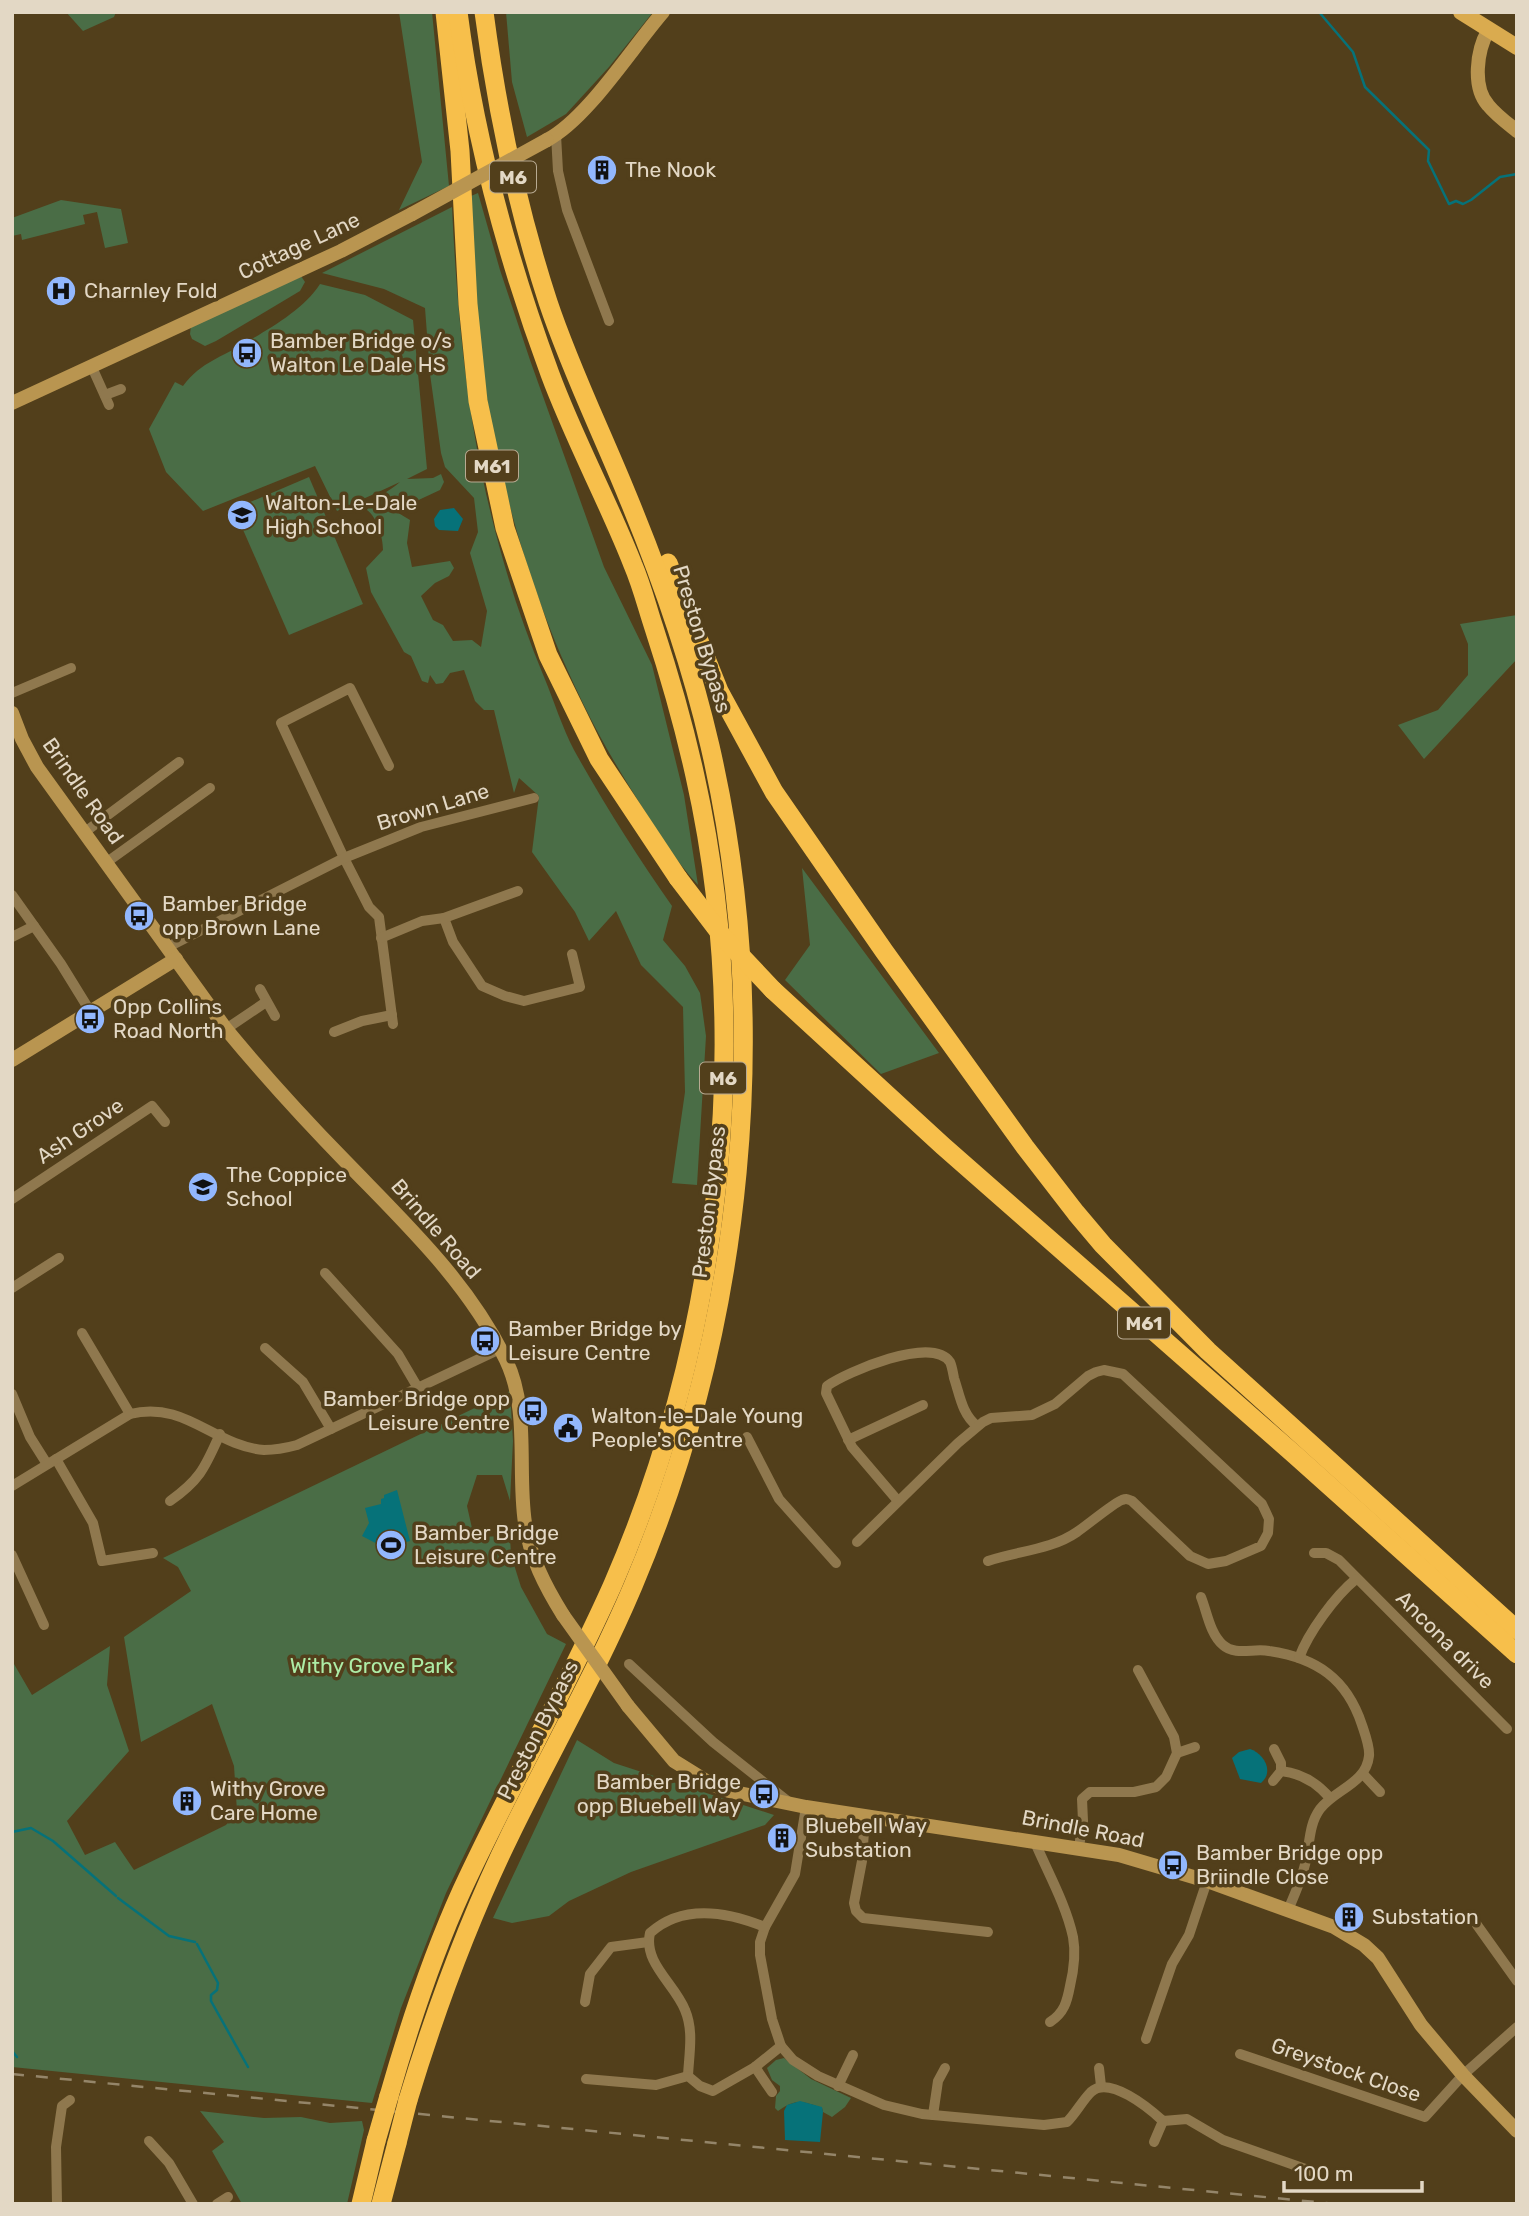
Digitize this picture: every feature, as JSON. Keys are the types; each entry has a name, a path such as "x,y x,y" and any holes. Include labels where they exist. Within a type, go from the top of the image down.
{"highway":[{"name":"M61","path":"445,12 460,151 468,304 478,401 505,528 548,655 599,759 678,878 723,937 773,990 909,1116 1517,1654"},
{"name":"Preston Bypass","path":"381,2204 397,2143 398,2098 424,1984 460,1895 584,1645 633,1535 655,1471 686,1367 711,1235 719,1169 723,1084 720,927 697,785 683,722 635,569 551,377 505,238 480,135 458,12"},
{"name":"Preston Bypass","path":"361,2204 376,2141 436,2010 470,1923 515,1824 606,1646 634,1584 675,1477 715,1323 728,1253 738,1172 743,1041 736,913 725,822 711,750 684,646 657,569 548,302 519,202 495,94 484,12"},
{"name":"M61","path":"561,338 627,465 719,691 774,792 1025,1147 1103,1245 1208,1351 1517,1630"}],"main road":[{"path":"1461,12 1517,47"}],"street":[{"name":"Cottage Lane","path":"12,403 341,251 551,138 583,109 663,12"},
{"path":"1488,31 1479,53 1480,89 1487,104 1517,131"},
{"path":"551,138 567,210 608,321"},
{"path":"91,365 107,400 121,389"},
{"path":"12,694 71,668"},
{"path":"334,1032 362,1021 393,1020 379,917 369,907 344,858 281,723 350,688 389,766"},
{"name":"Brindle Road","path":"12,713 37,767 226,1029 255,1064 440,1260 463,1289 500,1349 512,1375 521,1421 523,1495 528,1537 540,1575 564,1615 628,1706 674,1761 711,1784 743,1795 1119,1855 1207,1881 1349,1935 1378,1958 1421,2025 1463,2075 1517,2131"},
{"path":"85,832 179,762"},
{"path":"107,862 210,788"},
{"name":"Brown Lane","path":"172,953 344,858 421,827 534,798"},
{"path":"381,938 422,921 444,918 518,891"},
{"path":"12,895 61,964 90,1012"},
{"path":"507,896 512,908"},
{"path":"444,918 453,942 482,986 503,1001 524,1001 580,987 572,954"},
{"path":"12,937 34,926"},
{"path":"12,1060 90,1012 172,953"},
{"path":"260,989 275,1016"},
{"path":"226,1029 266,1002"},
{"name":"Ash Grove","path":"12,1199 152,1105 165,1122"},
{"path":"12,1289 59,1258"},
{"path":"325,1273 398,1354 418,1388"},
{"path":"82,1333 130,1414"},
{"path":"265,1348 303,1382 331,1429"},
{"path":"12,1486 130,1414 144,1411 175,1414 254,1448 275,1450 297,1445 500,1349"},
{"path":"898,1501 852,1447 826,1393 827,1386 851,1371 924,1351 934,1352 950,1362 967,1418 977,1426"},
{"path":"857,1542 977,1426 991,1418 1032,1415 1055,1404 1096,1371 1104,1370 1123,1374 1262,1504 1269,1519 1268,1533 1261,1546 1226,1561 1208,1564 1190,1556 1132,1500 1125,1499 1071,1536 1050,1545 1010,1553 988,1561"},
{"path":"12,1394 30,1437 52,1462 93,1523 102,1561 153,1553"},
{"path":"848,1440 923,1405"},
{"path":"170,1500 189,1487 203,1471 220,1434"},
{"path":"747,1437 779,1499 836,1563"},
{"name":"Ancona drive","path":"1314,1553 1331,1555 1347,1568 1507,1729"},
{"path":"12,1555 44,1625"},
{"path":"1299,1658 1311,1632 1338,1596 1356,1579"},
{"path":"1201,1597 1214,1633 1226,1647 1242,1651 1270,1651 1299,1658 1321,1668 1339,1681 1357,1710 1369,1755 1363,1774 1330,1798 1319,1810 1311,1828 1306,1862 1288,1910"},
{"name":"Brindle Road","path":"629,1664 713,1742 790,1803"},
{"path":"1079,1847 1083,1821 1082,1799 1090,1792 1133,1792 1156,1787 1166,1777 1177,1753 1174,1737 1138,1670"},
{"path":"1177,1753 1195,1747"},
{"path":"1273,1749 1281,1763 1281,1771 1273,1781"},
{"path":"1281,1771 1307,1779 1330,1798"},
{"path":"743,1795 750,1773"},
{"path":"1363,1774 1380,1792"},
{"path":"806,1807 795,1874 765,1927 760,1942 772,2019 781,2046 793,2060 838,2086 884,2105 933,2115 1044,2125 1067,2122 1092,2091 1101,2085 1109,2086 1148,2107 1163,2121 1187,2119 1223,2140 1314,2172"},
{"path":"865,1816 862,1861 854,1903 856,1911 863,1918 988,1932"},
{"path":"1034,1840 1073,1936 1074,1964 1064,2011 1050,2022"},
{"path":"1146,2039 1172,1964 1189,1935 1207,1881"},
{"path":"688,2076 690,2024 685,2009 652,1957 648,1942 650,1933 673,1917 692,1913 711,1913 747,1920 765,1927"},
{"path":"1477,1925 1517,1981"},
{"path":"585,2002 590,1974 611,1947 648,1942"},
{"path":"1463,2075 1517,2027"},
{"path":"688,2076 700,2086 713,2091 755,2067 781,2046"},
{"name":"Greystock Close","path":"1240,2054 1425,2117 1463,2075"},
{"path":"838,2086 853,2055"},
{"path":"755,2067 772,2092"},
{"path":"933,2115 937,2081 945,2068"},
{"path":"1099,2068 1101,2085"},
{"path":"586,2079 656,2085 688,2076"},
{"path":"57,2204 56,2147 62,2106 70,2100"},
{"path":"1154,2142 1163,2121"},
{"path":"149,2141 169,2163 193,2204"},
{"path":"217,2204 228,2197"}],"green space":[{"path":"66,12 116,12 114,17 83,31"},
{"path":"399,12 432,12 449,186 399,210 422,162"},
{"path":"506,12 653,12 609,67 566,114 527,137 512,82"},
{"path":"478,193 530,360 604,567 652,665 684,795 698,885 664,841 603,742 552,633 531,576 498,458 487,399 476,304 471,196"},
{"path":"61,200 121,209 128,243 105,248 97,212 83,215 85,224 22,240 21,234 12,236 12,218"},
{"path":"452,207 467,388 488,504 503,561 522,619 570,741 621,830 672,906 663,940 685,966 700,993 706,1036 697,1185 672,1183 685,1092 683,1007 641,965 616,911 589,941 575,912 532,852 539,796 519,778 514,793 494,710 484,710 475,701 464,670 450,673 443,683 436,684 430,675 428,683 422,681 411,656 404,652 371,592 366,568 383,550 379,528 367,510 400,482 337,511 315,466 203,511 166,472 149,429 175,382 183,386 205,365 277,324 305,302 320,284 365,295 413,320 427,469 407,479 433,478 441,474 444,482 440,490 395,511 410,520 407,543 412,567 450,561 454,568 449,576 435,583 421,596 433,620 443,625 453,641 472,640 481,647 487,611 470,553 478,532 474,498 445,467 441,453 430,374 425,308 384,289 322,273"},
{"path":"301,276 305,282 300,291 216,341 205,346 192,339 191,326"},
{"path":"309,477 363,604 289,635 234,509"},
{"path":"1517,615 1517,659 1424,759 1398,725 1438,710 1468,675 1468,644 1460,624"},
{"path":"802,868 939,1053 881,1074 785,980 810,945"},
{"name":"Withy Grove Park","path":"510,1391 513,1441 510,1501 502,1475 477,1475 467,1506 474,1537 510,1536 511,1555 521,1587 547,1634 566,1644 446,1893 401,2008 372,2103 12,2067 12,1665 14,1664 32,1695 110,1646 107,1685 129,1751 67,1821 85,1855 115,1842 134,1870 226,1825 237,1811 234,1766 212,1704 141,1742 124,1637 191,1591 178,1567 163,1558"},
{"path":"577,1740 614,1763 774,1815 765,1825 631,1872 569,1901 549,1916 512,1923 493,1918"},
{"path":"784,2058 811,2079 851,2098 845,2107 832,2117 823,2112 822,2108 804,2102 795,2102 778,2111 775,2108 780,2086 772,2080 767,2068 776,2060"},
{"path":"200,2111 264,2118 301,2117 330,2123 362,2121 364,2130 347,2204 242,2204 212,2151 224,2142"}],"water":[{"path":"454,508 463,519 458,531 439,530 434,519 440,510"},
{"path":"397,1490 410,1541 385,1548 362,1536 369,1523 365,1508 381,1504 384,1495"},
{"path":"1250,1749 1259,1754 1266,1763 1267,1773 1261,1783 1240,1779 1232,1758 1239,1752"},
{"path":"800,2101 822,2107 820,2142 785,2140 784,2111 787,2105"}],"waterway":[{"path":"1319,12 1353,52 1365,87 1429,150 1428,161 1449,204 1456,201 1463,204 1500,177 1517,174"},
{"path":"12,1832 31,1828 53,1841 116,1896"},
{"path":"118,1898 169,1936 195,1942"},
{"path":"197,1944 218,1983 217,1990 211,1995 211,2001 248,2067"},
{"path":"12,2051 17,2057"}],"railway":[{"path":"12,2074 1336,2204"}],"place":[{"name":"The Nook","path":"602,170"},
{"name":"Charnley Fold","path":"61,291"},
{"name":"Bamber Bridge o/s Walton Le Dale HS","path":"247,353"},
{"name":"Walton-Le-Dale High School","path":"242,515"},
{"name":"Bamber Bridge opp Brown Lane","path":"139,916"},
{"name":"Opp Collins Road North","path":"90,1019"},
{"name":"The Coppice School","path":"203,1187"},
{"name":"Bamber Bridge by Leisure Centre","path":"485,1341"},
{"name":"Bamber Bridge opp Leisure Centre","path":"533,1411"},
{"name":"Walton-le-Dale Young People's Centre","path":"568,1428"},
{"name":"Bamber Bridge Leisure Centre","path":"391,1545"},
{"name":"Bamber Bridge opp Bluebell Way","path":"764,1794"},
{"name":"Withy Grove Care Home","path":"187,1801"},
{"name":"Bluebell Way Substation","path":"782,1838"},
{"name":"Bamber Bridge opp Briindle Close","path":"1173,1865"},
{"name":"Substation","path":"1349,1917"}]}
